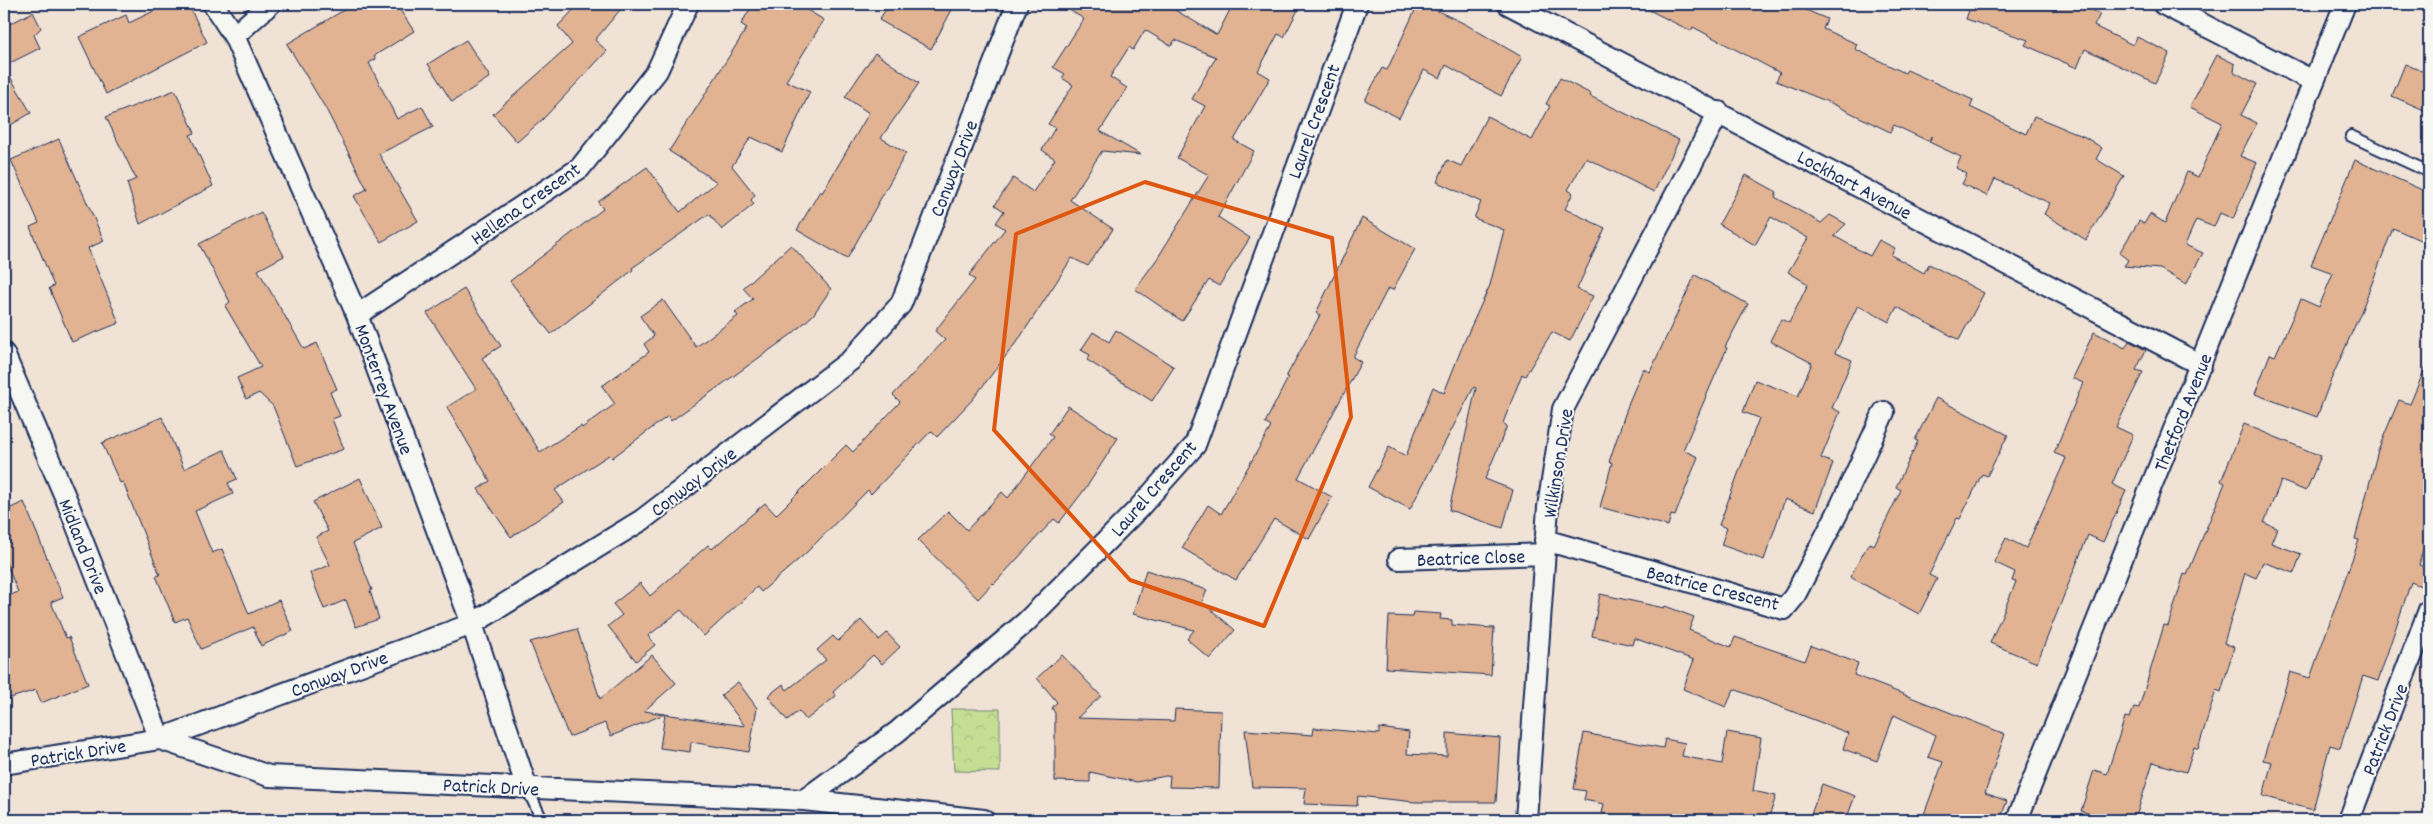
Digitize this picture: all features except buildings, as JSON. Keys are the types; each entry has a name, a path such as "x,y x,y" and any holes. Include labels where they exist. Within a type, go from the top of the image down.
{"street":[{"name":"Monterrey Avenue","path":"213,4 234,36 357,315 472,624 527,788"},
{"path":"234,36 270,4"},
{"name":"Hellena Crescent","path":"357,315 580,168 657,71 688,4"},
{"name":"Conway Drive","path":"160,740 472,624 642,520 852,360 901,304 1017,4"},
{"name":"Laurel Crescent","path":"804,800 896,732 1026,622 1138,509 1195,444 1357,4"},
{"name":"Lockhart Avenue","path":"1508,4 1719,112 2201,365"},
{"path":"2163,4 2313,81"},
{"name":"Thetford Avenue","path":"2017,820 2345,4"},
{"name":"Wilkinson Drive","path":"1526,820 1548,507 1563,409 1719,112"},
{"name":"Midland Drive","path":"4,354 67,501 160,740"},
{"name":"Beatrice Crescent","path":"1545,547 1784,609 1794,597 1838,514 1884,412"},
{"name":"Beatrice Close","path":"1398,559 1545,547"},
{"name":"Patrick Drive","path":"2349,820 2429,610"},
{"name":"Patrick Drive","path":"4,764 160,740 269,776 804,800 984,820"}],"lane":[{"path":"2351,136 2429,172"},
{"path":"527,788 542,820"}],"highlighted area":[{"path":"1145,182 1332,238 1351,417 1264,626 1130,580 994,430 1016,234"}],"green space":[{"path":"951,709 1000,709 1000,772 954,771"}]}
